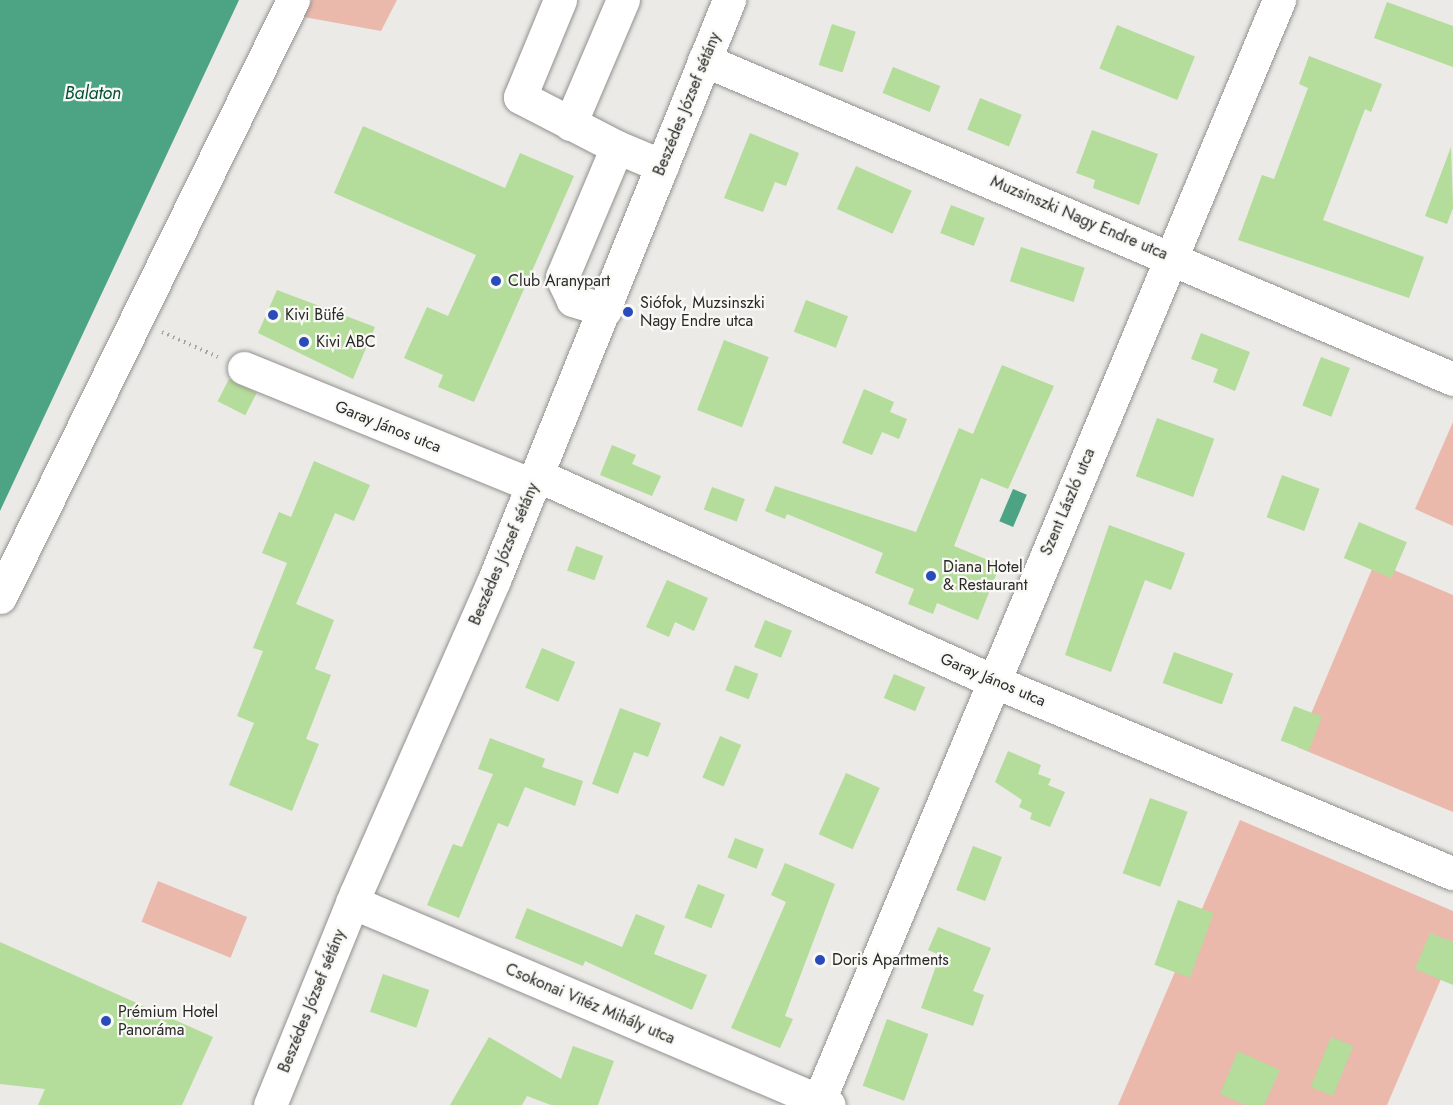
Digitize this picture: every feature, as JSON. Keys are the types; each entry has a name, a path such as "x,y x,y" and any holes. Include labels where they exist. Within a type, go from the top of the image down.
{"street":[{"path":"0,597 138,321 293,0"},
{"path":"560,0 520,97 617,147 662,166"},
{"path":"570,124 623,0"},
{"name":"Beszédes József sétány","path":"270,1105 352,902 535,480 729,0"},
{"name":"Szent László utca","path":"822,1104 993,681 1279,0"},
{"name":"Muzsinszki Nagy Endre utca","path":"704,60 1170,256 1453,379"},
{"path":"605,310 573,300 562,277 617,147"},
{"name":"Garay János utca","path":"244,368 535,480 993,681 1453,873"},
{"name":"Csokonai Vitéz Mihály utca","path":"352,902 822,1104"}],"path":[{"path":"138,321 244,368"}],"shaded area":[{"path":"312,0 397,0 381,31 304,17"},
{"path":"1453,422 1453,526 1415,509"},
{"path":"1375,562 1453,595 1453,812 1297,747"},
{"path":"1240,820 1453,911 1453,951 1387,1105 1118,1105"},
{"path":"158,881 247,917 231,958 142,922"}],"water":[{"name":"Balaton","path":"0,0 239,0 0,511"},
{"path":"1013,489 1027,495 1013,527 999,521"}],"building":[{"path":"1387,2 1453,26 1453,67 1374,38"},
{"path":"832,24 856,32 842,73 819,65"},
{"path":"1117,25 1195,56 1177,100 1099,69"},
{"path":"1309,56 1382,84 1371,112 1365,109 1323,220 1424,257 1409,298 1238,240 1262,175 1274,179 1308,88 1299,84"},
{"path":"893,67 940,86 930,112 883,93"},
{"path":"980,98 1022,115 1009,146 967,130"},
{"name":"Club Aranypart","path":"363,126 505,188 520,153 574,176 474,402 438,387 443,375 404,358 427,307 448,316 476,255 334,193"},
{"path":"1092,130 1158,154 1139,205 1093,188 1095,180 1076,173"},
{"path":"750,133 799,153 786,186 775,182 763,212 724,198"},
{"path":"1451,147 1453,208 1447,224 1425,216"},
{"path":"856,166 912,191 893,234 837,209"},
{"path":"951,205 985,218 974,246 940,233"},
{"path":"1021,247 1085,268 1074,302 1010,281"},
{"path":"277,290 375,327 353,379 258,333"},
{"path":"806,300 848,316 836,348 794,332"},
{"path":"1201,333 1250,352 1235,391 1213,382 1218,369 1191,359"},
{"path":"724,340 769,357 742,427 697,410"},
{"path":"1321,357 1350,368 1331,417 1302,406"},
{"path":"1002,365 1054,386 1008,489 981,478 954,546 1000,565 978,620 937,603 933,614 908,604 914,589 875,573 883,553 787,514 785,519 765,511 775,486 916,532 959,428 973,434"},
{"path":"229,379 257,393 245,415 218,401"},
{"path":"864,389 894,402 890,412 907,419 899,439 882,432 872,455 842,443"},
{"path":"1157,418 1214,439 1193,497 1136,476"},
{"path":"612,445 636,455 632,464 661,476 652,496 600,475"},
{"path":"314,461 370,485 354,521 335,513 296,604 334,620 315,669 331,675 306,739 319,744 292,811 229,785 254,723 237,716 263,651 253,648 287,563 262,553 279,512 291,517"},
{"path":"1282,475 1320,489 1304,531 1267,517"},
{"path":"712,487 745,499 737,522 704,510"},
{"path":"1359,522 1407,542 1392,578 1344,558"},
{"path":"1109,525 1185,553 1171,590 1145,580 1111,672 1065,655"},
{"path":"576,546 603,556 594,580 567,570"},
{"path":"667,580 708,598 694,631 675,622 669,637 646,627"},
{"path":"765,620 792,631 781,658 754,647"},
{"path":"542,648 575,662 558,702 525,688"},
{"path":"1174,652 1233,674 1222,705 1163,683"},
{"path":"735,665 758,674 749,699 725,690"},
{"path":"894,674 925,687 915,711 884,698"},
{"path":"1294,706 1322,717 1309,751 1281,741"},
{"path":"620,708 661,723 648,757 634,752 618,794 592,784"},
{"path":"720,736 741,745 724,786 702,777"},
{"path":"490,738 545,759 542,767 583,781 575,806 525,787 508,827 498,823 459,918 427,905 453,844 462,847 493,774 478,769"},
{"path":"1008,751 1041,765 1038,774 1051,779 1048,785 1065,792 1050,827 1030,819 1032,813 1019,807 1022,800 995,782"},
{"path":"846,773 880,788 853,849 819,834"},
{"path":"1150,798 1188,812 1160,887 1123,873"},
{"path":"735,838 764,849 756,869 727,858"},
{"path":"973,846 1002,857 985,901 956,890"},
{"path":"785,863 835,884 785,1016 793,1019 780,1048 731,1028 786,902 771,895"},
{"path":"698,884 725,895 711,928 685,917"},
{"path":"1178,900 1214,913 1190,978 1154,965"},
{"path":"527,908 622,947 636,914 665,926 654,954 707,975 692,1010 585,961 583,966 515,938"},
{"path":"938,927 991,948 973,991 984,995 973,1026 921,1008 940,955 928,950"},
{"path":"1430,933 1453,942 1453,985 1415,969"},
{"name":"Prémium Hotel Panoráma","path":"0,942 213,1037 182,1105 38,1105 45,1089 0,1084"},
{"path":"383,974 429,990 416,1028 370,1012"},
{"path":"887,1019 928,1034 904,1101 863,1086"},
{"path":"489,1037 561,1079 573,1046 614,1061 598,1105 551,1105 527,1096 522,1105 450,1105"},
{"path":"1331,1037 1353,1046 1333,1096 1311,1087"},
{"path":"1238,1051 1280,1070 1264,1105 1246,1105 1220,1094"}],"place":[{"name":"Club Aranypart","path":"496,281"},
{"name":"Siófok, Muzsinszki Nagy Endre utca","path":"628,312"},
{"name":"Kivi Büfé","path":"273,315"},
{"name":"Kivi ABC","path":"304,342"},
{"name":"Diana Hotel & Restaurant","path":"931,576"},
{"name":"Doris Apartments","path":"820,960"},
{"name":"Prémium Hotel Panoráma","path":"106,1021"}]}
